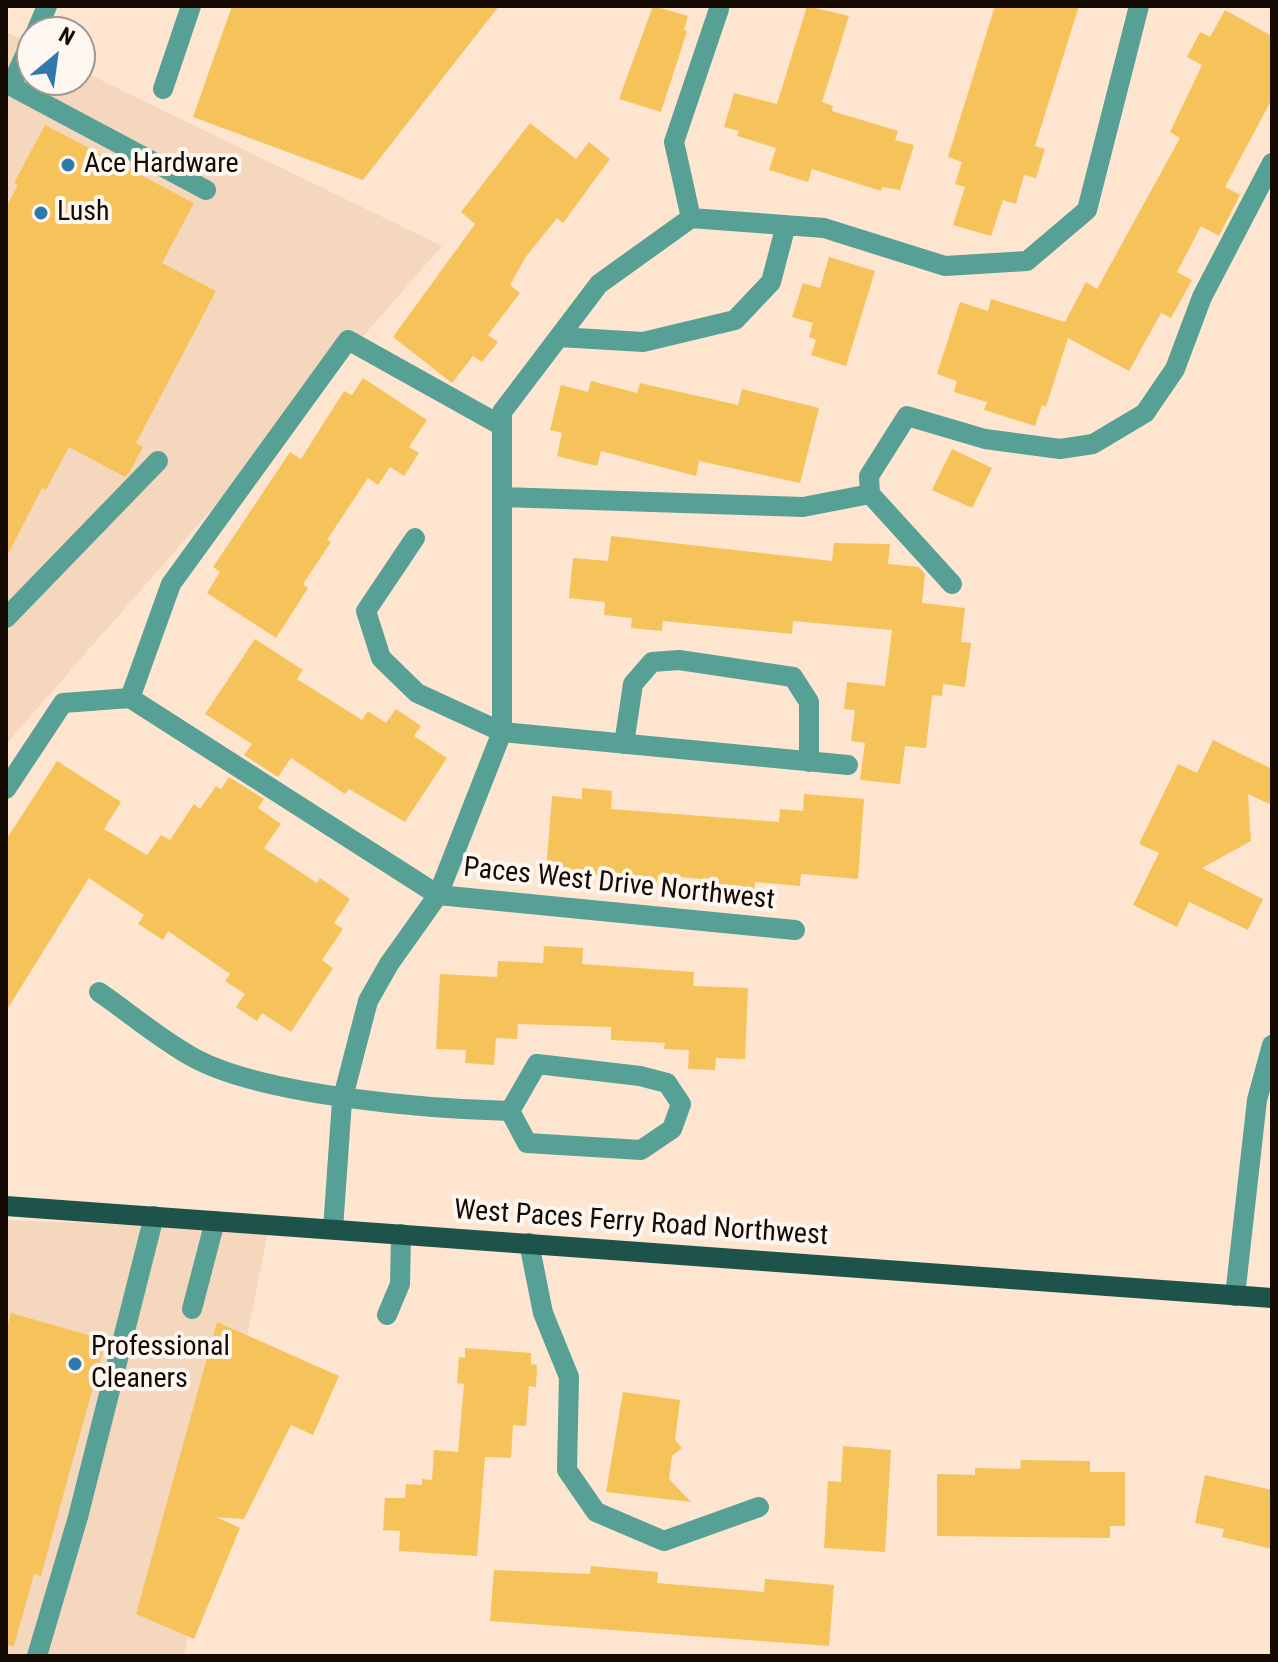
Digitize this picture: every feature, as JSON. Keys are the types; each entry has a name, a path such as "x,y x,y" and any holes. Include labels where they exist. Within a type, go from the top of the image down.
{"main road":[{"name":"West Paces Ferry Road Northwest","path":"6,1206 1272,1298"}],"street":[{"path":"163,89 189,6"},
{"path":"719,9 674,142 691,218 824,228 945,266 1027,261 1087,210 1139,6"},
{"path":"30,96 206,190"},
{"path":"952,584 870,494 869,476 907,416 985,439 1060,449 1093,444 1145,413 1175,369 1202,297 1272,163"},
{"name":"Paces West Drive Northwest","path":"333,1229 344,1096 368,1001 389,964 438,895 502,732 502,412 599,284 691,218"},
{"path":"559,337 643,342 735,320 771,282 786,225"},
{"path":"130,698 171,584 348,340 502,426"},
{"path":"6,618 32,587 119,505 158,461"},
{"path":"502,497 803,507 870,494"},
{"path":"415,538 366,611 381,658 417,693 502,732 848,765"},
{"path":"624,744 633,684 652,662 679,660 793,677 809,702 809,762"},
{"path":"6,789 63,703 130,698 438,895"},
{"name":"Paces West Drive Northwest","path":"438,895 795,930"},
{"path":"99,992 197,1059 253,1079 344,1096 510,1111"},
{"path":"1235,1296 1257,1100 1272,1045"},
{"path":"537,1064 640,1076 667,1083 681,1104 672,1129 641,1150 527,1143 510,1111 537,1064"},
{"path":"37,1656 78,1517 154,1216"},
{"path":"192,1309 215,1221"},
{"path":"387,1315 400,1284 401,1234"},
{"path":"529,1243 543,1313 569,1377 567,1470 596,1512 664,1541 759,1507"}],"shaded area":[{"path":"6,32 16,37 16,96 96,96 96,78 442,246 6,744"},
{"path":"6,1220 268,1231 184,1656 6,1656"}],"building":[{"path":"232,6 499,6 363,180 193,117"},
{"path":"653,6 688,16 684,30 687,31 661,112 619,99"},
{"path":"807,6 849,16 822,102 833,106 832,111 898,131 895,140 914,145 900,190 882,187 881,191 812,169 808,182 769,170 776,148 737,136 739,131 724,127 734,93 777,104"},
{"path":"995,6 1079,6 1035,146 1045,149 1036,178 1024,175 1016,204 1003,200 991,236 953,225 965,187 955,184 962,162 948,157"},
{"path":"1225,10 1272,36 1272,99 1225,187 1240,195 1219,236 1201,226 1177,272 1192,280 1171,318 1161,313 1129,371 1068,338 1046,407 1042,405 1035,426 984,410 987,402 954,392 957,381 937,374 960,302 988,311 991,299 1065,322 1086,282 1097,289 1180,138 1170,132 1202,65 1187,57 1200,32 1210,37"},
{"path":"530,123 576,159 589,142 610,159 563,223 557,218 525,258 510,285 520,293 488,335 498,342 482,362 473,356 452,383 393,337 475,224 461,212"},
{"path":"45,125 194,203 162,263 216,291 136,443 143,447 130,471 125,477 69,447 46,490 42,488 6,558 6,208 18,185 14,183"},
{"path":"829,257 875,271 846,366 811,355 816,340 809,337 813,323 792,317 803,283 820,288"},
{"path":"363,378 427,420 409,447 419,453 404,476 390,467 378,485 368,478 327,540 331,542 303,584 308,588 276,638 207,593 220,572 213,567 290,452 301,459 344,391 352,395"},
{"path":"591,381 637,393 640,383 738,405 742,389 819,408 800,483 699,461 696,476 601,451 597,466 557,456 562,433 550,430 561,385 588,392"},
{"path":"952,449 992,468 972,508 932,490"},
{"path":"611,536 832,561 834,543 890,544 888,564 919,567 925,574 922,603 965,608 961,642 971,643 965,687 943,684 942,696 932,695 926,748 905,746 900,784 860,780 865,743 851,741 855,710 844,709 847,682 885,686 892,630 793,621 792,634 663,621 662,631 631,628 632,618 604,615 605,602 569,598 573,558 608,561"},
{"path":"255,639 303,670 297,679 362,720 368,711 386,723 396,709 421,726 414,736 447,758 405,822 349,789 345,794 291,758 278,777 244,755 252,744 205,714"},
{"path":"1213,740 1272,769 1272,805 1248,794 1251,841 1202,868 1263,899 1248,930 1189,902 1177,927 1133,905 1159,853 1139,844 1178,764 1197,773"},
{"path":"57,761 121,802 104,829 147,855 161,835 170,840 194,804 200,809 216,786 221,789 229,777 264,799 258,808 281,824 264,848 317,883 320,878 350,899 334,923 343,929 322,960 333,968 291,1032 262,1013 257,1021 236,1007 245,994 225,981 230,974 168,931 163,940 138,924 144,915 89,878 6,1011 6,840"},
{"path":"582,788 612,791 611,809 779,822 780,809 803,811 804,794 864,799 858,879 801,874 800,886 755,882 754,898 710,895 712,880 658,875 656,890 613,887 614,877 546,871 552,796 582,799"},
{"path":"544,946 583,948 582,964 694,972 693,986 748,988 745,1059 716,1058 715,1070 688,1069 689,1050 664,1049 665,1043 611,1040 611,1027 518,1024 517,1039 496,1038 494,1065 465,1063 466,1050 436,1049 440,974 497,977 498,961 543,963"},
{"path":"11,1313 106,1340 41,1576 34,1574 14,1646 6,1645 6,1331"},
{"path":"217,1322 339,1376 313,1435 291,1425 244,1519 216,1517 240,1528 194,1639 136,1614"},
{"path":"465,1348 531,1353 531,1364 537,1365 536,1387 529,1386 526,1426 513,1425 511,1458 485,1457 477,1556 399,1551 400,1531 383,1530 385,1498 405,1498 406,1484 422,1485 422,1479 432,1480 434,1450 458,1452 464,1384 457,1383 459,1357 465,1358"},
{"path":"623,1392 680,1400 675,1440 682,1448 672,1456 669,1479 691,1502 606,1492"},
{"path":"843,1446 891,1450 885,1552 824,1548 828,1481 841,1482"},
{"path":"1021,1460 1090,1461 1090,1472 1125,1472 1125,1526 1110,1526 1110,1538 937,1536 937,1474 975,1475 975,1468 1020,1469"},
{"path":"1205,1475 1272,1490 1272,1549 1222,1537 1224,1529 1195,1523"},
{"path":"591,1566 658,1572 657,1583 764,1592 765,1579 834,1585 829,1646 490,1621 494,1570 590,1574"}],"place":[{"name":"Ace Hardware","path":"68,165"},
{"name":"Lush","path":"41,213"},
{"name":"Professional Cleaners","path":"75,1364"}]}
